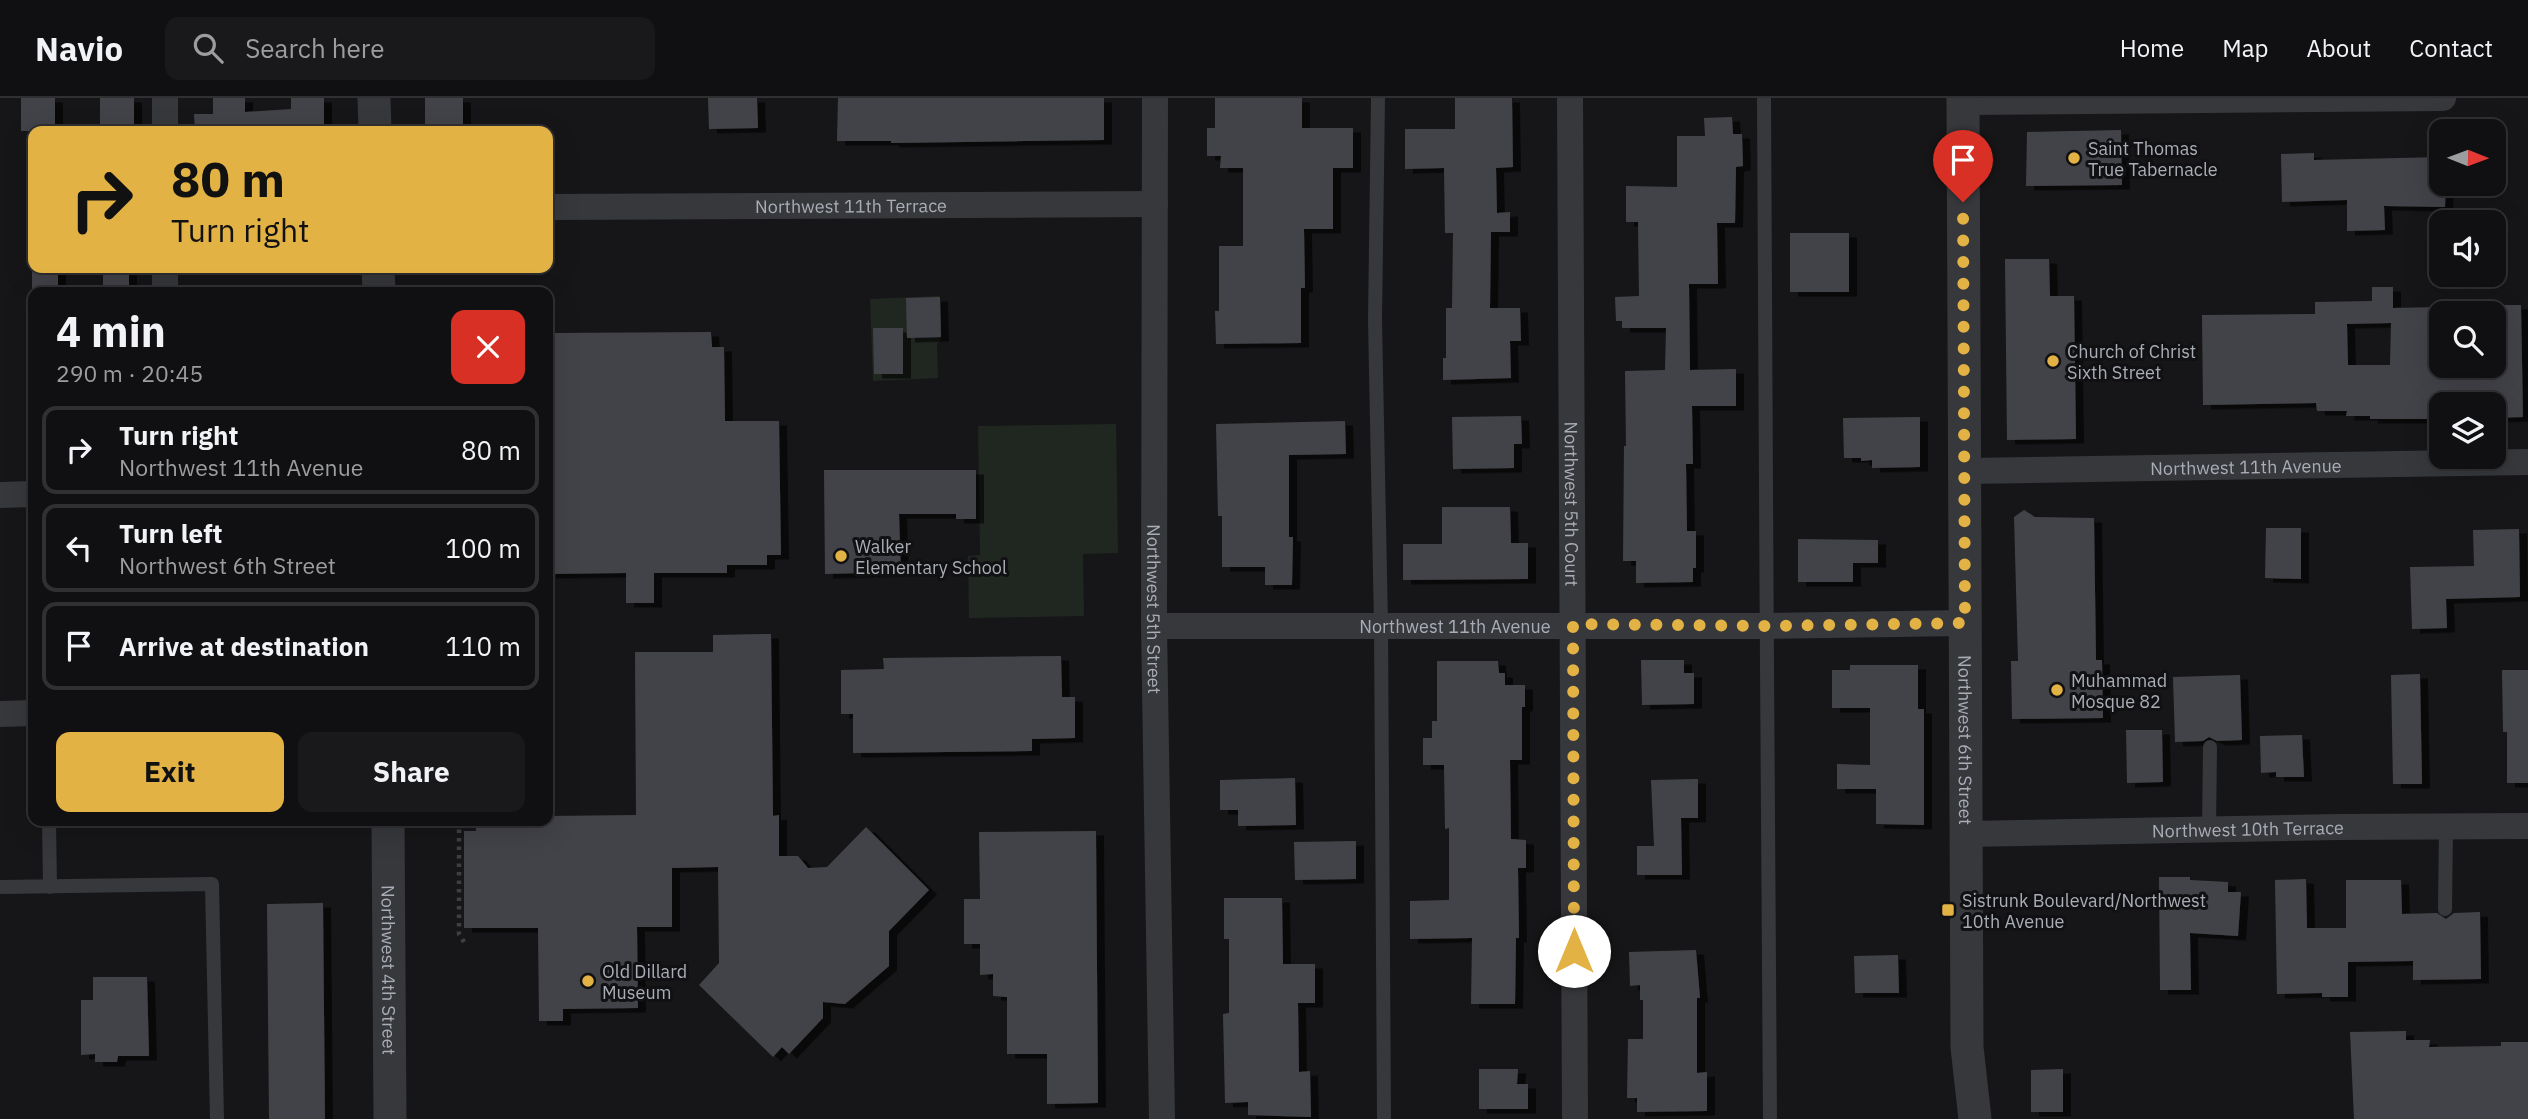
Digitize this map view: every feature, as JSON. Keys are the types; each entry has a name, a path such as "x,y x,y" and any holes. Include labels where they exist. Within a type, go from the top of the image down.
{"street":[{"path":"165,98 165,126"},
{"path":"374,98 374,126"},
{"name":"Northwest 5th Street","path":"1155,98 1154,626 1162,1119"},
{"name":"Northwest 5th Court","path":"1570,98 1576,1119"},
{"path":"1963,100 2443,98"},
{"name":"Northwest 6th Street","path":"1963,100 1967,1046 1975,1119"},
{"name":"Northwest 11th Terrace","path":"553,206 1155,204"},
{"name":"Northwest 11th Avenue","path":"1964,471 2528,462"},
{"path":"0,495 28,495"},
{"name":"Northwest 11th Avenue","path":"1154,626 1766,626 1965,623"},
{"path":"0,714 28,713"},
{"name":"Northwest 4th Street","path":"388,826 390,1119"},
{"name":"Northwest 10th Terrace","path":"1966,834 2528,826"},
{"name":"Northwest 6th Street","path":"1954,1119 1967,1046"}],"lane":[{"path":"1378,98 1375,320 1381,625 1384,1119"},
{"path":"1764,98 1770,1119"},
{"path":"2209,831 2210,747"},
{"path":"49,826 50,887"},
{"path":"2445,909 2446,827"},
{"path":"0,887 212,884 217,1119"}],"path":[{"path":"459,826 459,934 464,943"}],"shaded area":[{"path":"939,296 941,340 937,344 938,378 873,381 870,299"},
{"path":"1116,424 1118,553 1083,554 1084,616 969,618 968,556 980,555 978,426"}],"building":[{"path":"21,98 55,98 55,126 28,126 28,131 21,131"},
{"path":"100,98 134,98 134,126 100,126"},
{"path":"213,98 245,98 245,112 291,109 291,98 324,98 324,126 195,126 194,114 213,114"},
{"path":"425,98 463,98 463,126 425,126"},
{"path":"708,98 757,98 758,128 709,129"},
{"path":"838,98 1104,98 1104,140 891,143 837,141"},
{"path":"1215,98 1302,98 1302,128 1353,128 1353,168 1333,168 1333,229 1304,229 1305,288 1301,288 1301,343 1216,344 1219,246 1243,246 1243,168 1220,168 1221,156 1207,156 1207,128 1215,128"},
{"path":"1455,98 1512,98 1513,167 1496,168 1497,213 1510,212 1510,232 1491,232 1490,308 1520,308 1521,341 1510,341 1511,378 1443,380 1446,308 1452,308 1453,233 1445,233 1444,168 1405,169 1405,129 1455,129"},
{"path":"1732,117 1733,134 1742,134 1743,166 1736,167 1735,223 1717,223 1718,284 1689,284 1690,370 1736,369 1736,406 1692,406 1693,464 1686,464 1687,531 1696,531 1696,568 1693,568 1693,582 1636,583 1636,561 1623,561 1625,371 1665,370 1666,328 1622,328 1622,321 1616,321 1615,297 1639,296 1638,222 1626,222 1626,186 1677,187 1677,136 1705,136 1704,118"},
{"name":"Saint Thomas True Tabernacle","path":"2121,130 2122,185 2026,186 2027,132"},
{"path":"2314,153 2314,160 2429,157 2429,196 2445,196 2445,207 2384,206 2385,230 2347,231 2347,200 2282,202 2281,154"},
{"path":"1790,233 1849,233 1849,292 1790,292"},
{"path":"2005,259 2049,259 2050,296 2074,296 2076,439 2007,440"},
{"path":"32,273 58,273 58,287 32,287"},
{"path":"103,273 129,273 129,287 103,287"},
{"path":"2372,287 2393,287 2393,308 2429,307 2429,378 2506,378 2506,305 2521,305 2523,417 2506,418 2506,392 2429,392 2429,419 2370,419 2370,416 2346,416 2347,411 2317,411 2316,403 2203,405 2202,315 2315,314 2315,302 2372,301","holes":["2391,323 2390,365 2348,365 2347,324"]},
{"path":"940,297 941,337 907,338 906,298"},
{"path":"873,328 903,328 903,374 874,374"},
{"path":"711,332 712,347 724,347 725,421 779,421 781,555 767,555 767,565 727,565 727,573 654,573 654,603 626,603 626,573 553,574 553,333"},
{"path":"1521,416 1522,444 1514,444 1514,468 1453,469 1452,417"},
{"path":"1920,417 1920,467 1872,468 1872,460 1844,458 1843,418"},
{"path":"1345,421 1346,454 1289,455 1289,537 1293,537 1292,585 1265,585 1265,567 1222,567 1222,516 1218,516 1216,424"},
{"path":"824,470 976,470 976,519 956,519 956,514 899,514 901,572 825,574"},
{"path":"1442,507 1510,507 1511,543 1528,543 1528,579 1403,580 1403,544 1442,544"},
{"path":"2024,510 2035,517 2094,518 2096,660 2102,660 2103,718 2012,719 2011,661 2018,661 2014,517"},
{"path":"2266,528 2301,528 2301,579 2265,578"},
{"path":"2519,529 2520,597 2446,599 2447,628 2412,629 2410,567 2474,566 2473,530"},
{"path":"1798,539 1878,540 1878,563 1853,563 1853,582 1798,582"},
{"path":"771,634 773,816 779,815 779,856 798,856 808,868 827,867 866,827 929,890 889,931 889,966 845,1004 823,1002 823,1018 789,1054 782,1047 773,1057 699,985 719,963 718,867 672,868 672,927 637,927 638,1008 563,1009 563,1021 539,1021 538,928 464,928 464,831 476,831 476,826 553,826 553,816 636,815 635,652 713,652 713,635"},
{"path":"1061,656 1062,697 1075,697 1075,738 1032,739 1032,751 853,753 853,714 841,714 841,670 884,669 883,658"},
{"path":"1641,660 1684,660 1684,673 1694,673 1694,704 1642,705"},
{"path":"1437,661 1498,661 1499,673 1505,673 1505,685 1525,685 1525,707 1522,707 1522,760 1510,760 1511,839 1526,840 1526,868 1518,868 1519,938 1516,938 1515,1004 1471,1004 1472,938 1410,939 1410,901 1449,900 1449,828 1445,829 1444,765 1423,765 1423,738 1432,738 1432,721 1437,721"},
{"path":"1850,665 1918,665 1918,709 1924,709 1924,825 1876,824 1876,789 1837,789 1837,764 1870,765 1870,708 1832,708 1832,670 1850,670"},
{"path":"2502,670 2528,670 2528,783 2507,783 2507,732 2503,732"},
{"path":"2420,674 2422,784 2393,784 2391,675"},
{"path":"2240,675 2242,740 2217,741 2209,737 2203,741 2175,742 2173,677"},
{"path":"2126,730 2162,730 2163,782 2127,783"},
{"path":"2302,735 2304,777 2276,777 2276,772 2261,773 2260,736"},
{"path":"1295,778 1296,825 1238,826 1238,810 1220,810 1220,780"},
{"path":"1698,779 1698,818 1681,818 1682,875 1637,875 1637,846 1654,846 1651,780"},
{"path":"1096,831 1098,1103 1047,1104 1047,1054 1007,1054 1007,997 993,996 993,974 980,975 980,944 964,944 964,899 980,899 979,832"},
{"path":"1356,841 1356,879 1295,880 1294,842"},
{"path":"2159,877 2190,877 2190,880 2228,882 2228,892 2241,892 2238,936 2190,933 2191,990 2160,990"},
{"path":"2306,879 2307,928 2346,928 2346,880 2401,880 2402,914 2437,913 2446,919 2454,913 2480,912 2481,979 2413,980 2413,961 2348,962 2348,997 2322,997 2322,993 2277,994 2275,880"},
{"path":"1224,898 1282,898 1283,964 1315,964 1315,1003 1298,1003 1299,1072 1310,1071 1311,1117 1248,1115 1248,1102 1225,1103 1223,1014 1229,1013 1229,939 1224,939"},
{"path":"323,903 325,1119 269,1119 267,904"},
{"path":"1696,950 1700,998 1697,998 1697,1073 1707,1072 1707,1111 1637,1112 1637,1098 1627,1098 1628,1039 1643,1039 1643,1000 1640,1000 1640,985 1630,986 1629,952"},
{"path":"1898,955 1899,993 1855,993 1854,956"},
{"path":"93,977 147,977 149,1056 118,1056 117,1062 95,1062 95,1054 81,1055 81,1000 93,1000"},
{"path":"2406,1031 2406,1040 2430,1040 2429,1047 2501,1046 2501,1042 2528,1042 2528,1119 2354,1119 2350,1032"},
{"path":"1479,1069 1518,1069 1517,1084 1528,1084 1528,1109 1479,1109"},
{"path":"2063,1069 2063,1112 2031,1112 2031,1070"}],"place":[{"name":"Saint Thomas True Tabernacle","path":"2074,158"},
{"name":"Church of Christ Sixth Street","path":"2053,361"},
{"name":"Walker Elementary School","path":"841,556"},
{"name":"Muhammad Mosque 82","path":"2057,690"},
{"name":"Sistrunk Boulevard/Northwest 10th Avenue","path":"1948,910"},
{"name":"Old Dillard Museum","path":"588,981"}],"route":[{"path":"1574,951 1573,624 1766,626 1965,623 1963,202"}]}
